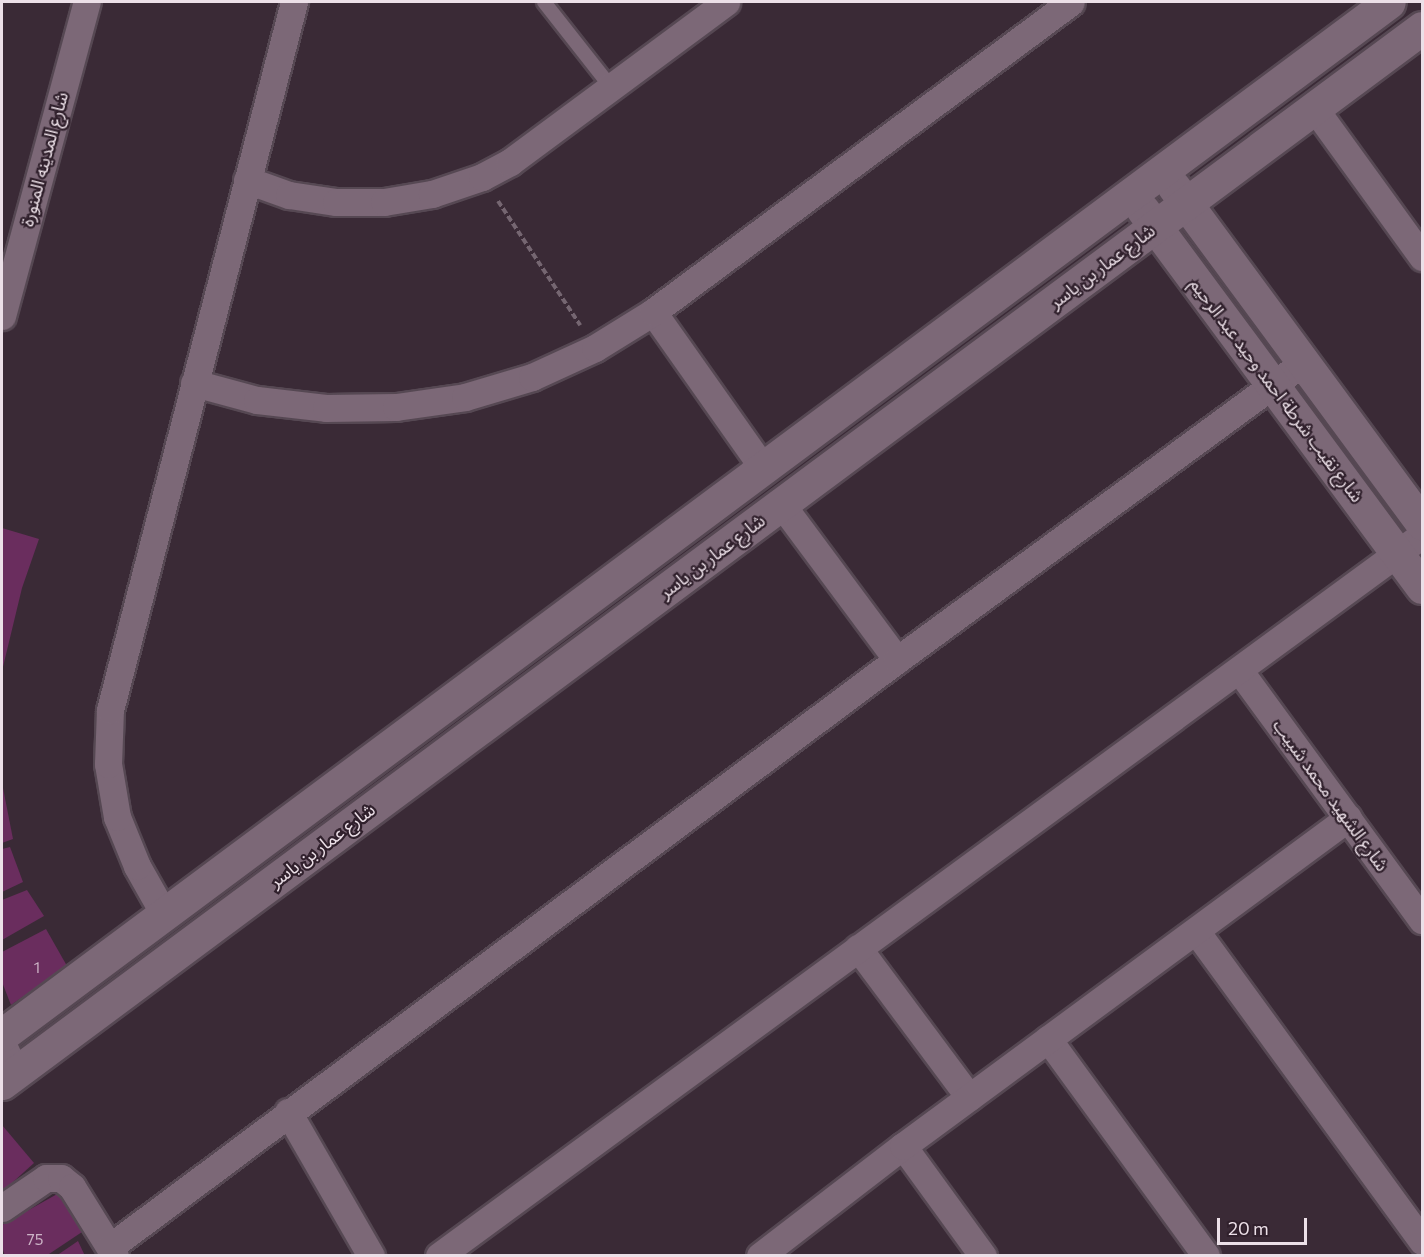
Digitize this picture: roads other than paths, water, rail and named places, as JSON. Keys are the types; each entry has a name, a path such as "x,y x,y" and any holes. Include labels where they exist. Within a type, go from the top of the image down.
{"street":[{"name":"شارع المدينه المنورة","path":"2,316 87,2"},
{"path":"164,914 137,866 117,817 108,764 110,710 294,2"},
{"path":"247,180 289,195 324,200 384,202 432,194 482,177 510,162 726,2"},
{"path":"194,383 257,400 326,408 396,407 465,397 532,377 596,348 653,312 1071,2"},
{"path":"2,1035 1389,2"},
{"name":"شارع عمار بن ياسر","path":"9,1078 1422,28"},
{"path":"1315,108 1422,257"},
{"name":"شارع نقيب شرطة احمد وحيد عبد الرحيم","path":"1162,171 1422,523"},
{"name":"شارع نقيب شرطة احمد وحيد عبد الرحيم","path":"1131,194 1273,385 1410,544 1422,587"},
{"path":"653,312 763,468"},
{"path":"2,1208 46,1178 61,1178 72,1187 113,1251 288,1112 897,660 1304,362"},
{"path":"782,505 897,660"},
{"path":"439,1256 1410,544"},
{"name":"شارع الشهيد محمد شبيب","path":"1239,670 1422,920"},
{"path":"760,1256 903,1146 1348,818"},
{"path":"1196,931 1422,1241"},
{"path":"858,948 969,1097"},
{"path":"1048,1040 1206,1256"},
{"path":"2,1043 9,1078"},
{"path":"288,1112 371,1256"},
{"path":"903,1146 983,1256"}],"lane":[{"path":"543,2 611,87"}]}
